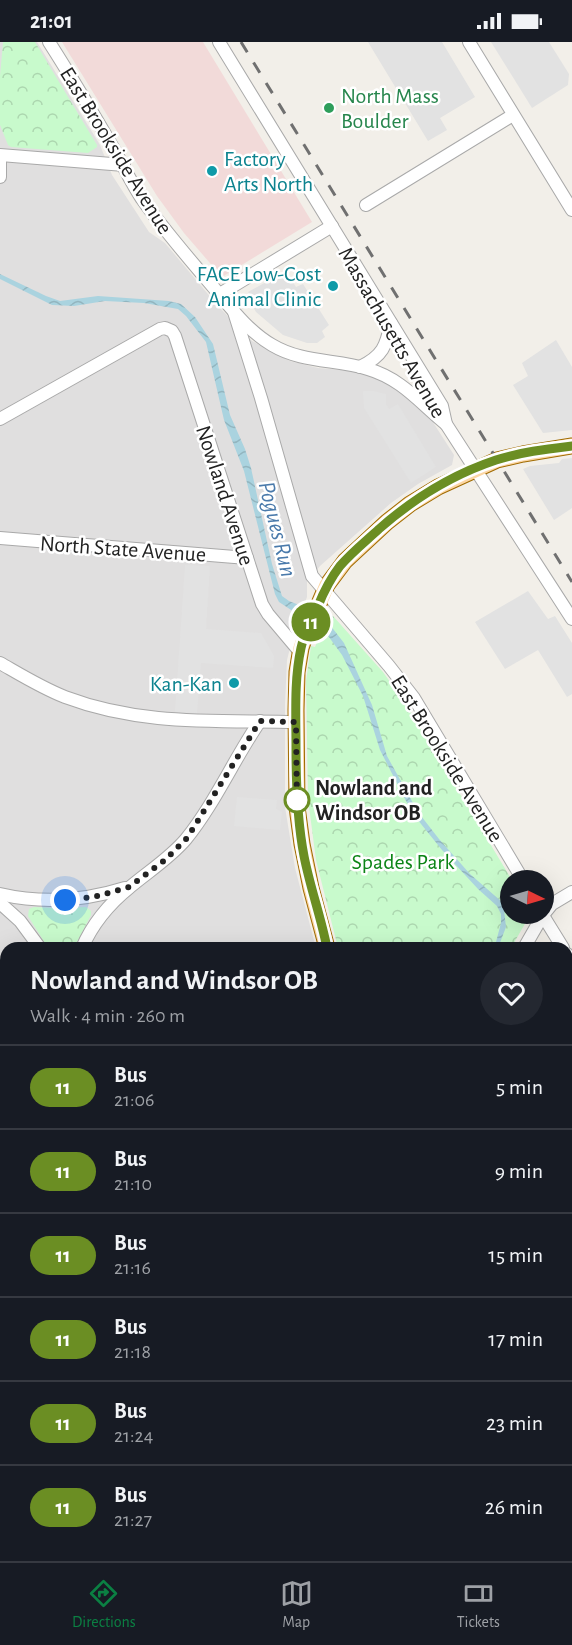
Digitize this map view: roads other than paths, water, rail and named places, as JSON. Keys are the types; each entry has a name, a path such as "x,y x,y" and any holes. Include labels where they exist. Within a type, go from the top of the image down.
{"main road":[{"path":"325,942 311,888 297,807 296,722 296,686 302,646 325,591 344,562 387,522 431,491 475,469 510,457 572,446"}],"street":[{"name":"East Brookside Avenue","path":"49,42 124,165 140,196 178,247 234,312 262,338 283,351 317,361 360,367 398,382 446,423"},
{"name":"Massachusetts Avenue","path":"219,42 442,406 446,423 572,619"},
{"path":"469,42 572,210"},
{"path":"366,205 513,115"},
{"path":"0,154 124,165"},
{"path":"0,160 0,177"},
{"path":"220,294 332,226"},
{"name":"East Brookside Avenue","path":"234,312 261,398 310,573 414,698 517,870"},
{"path":"360,367 369,363 381,352 387,342 391,323"},
{"name":"Nowland Avenue","path":"0,419 160,329 172,331 264,608 302,646"},
{"name":"North State Avenue","path":"0,538 247,558"},
{"path":"0,663 55,692 120,713 168,720 296,722"},
{"path":"85,942 105,911 129,887 158,866 186,839 260,721"},
{"path":"0,894 36,900 65,900 94,897 129,887"},
{"path":"554,903 572,892"},
{"path":"0,903 20,921 36,942"},
{"path":"527,942 537,924"},
{"path":"549,924 559,942"}],"water":[{"path":"0,274 60,301 98,296 169,301 181,304 195,317 213,344 230,415 251,468 272,564 282,596 330,625 344,643 372,705 387,756 418,812 470,874 500,900 500,912 497,906 442,850 417,819 380,750 363,696 342,655 326,633 279,602 244,471 224,420 206,342 178,309 144,303 105,301 74,306 52,305 0,279"},
{"path":"501,924 506,924 500,942 496,942"}],"railway":[{"path":"241,42 572,582"}],"place":[{"name":"North Mass Boulder","path":"329,108"},
{"name":"Factory Arts North","path":"212,171"},
{"name":"FACE Low-Cost Animal Clinic","path":"333,286"},
{"name":"Kan-Kan","path":"234,683"},
{"name":"Nowland and Windsor OB","path":"297,800"}],"water label":[{"name":"Pogues Run","path":"278,529"}],"park label":[{"name":"Spades Park","path":"403,861"}]}
